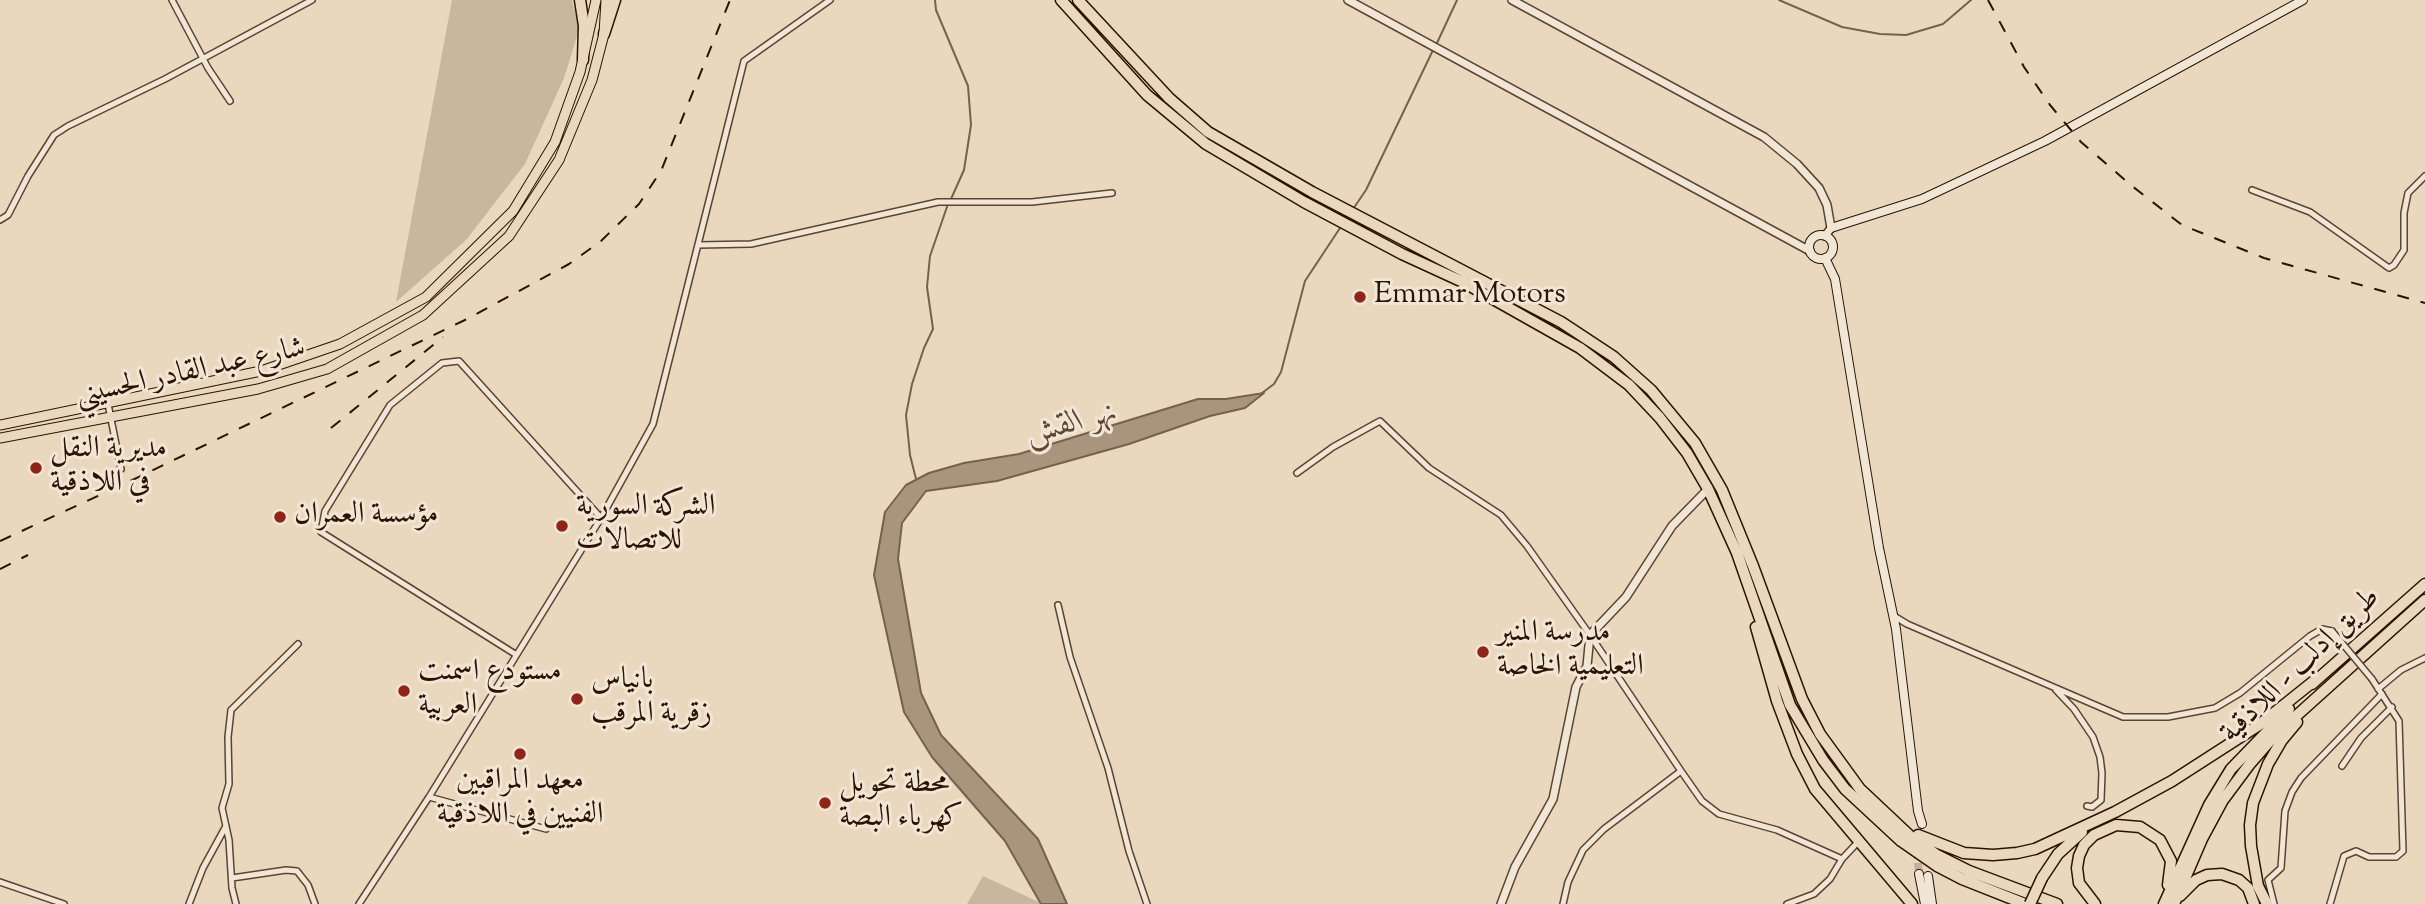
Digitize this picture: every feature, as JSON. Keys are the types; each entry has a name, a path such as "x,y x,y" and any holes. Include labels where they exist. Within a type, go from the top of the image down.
{"highway":[{"path":"580,0 584,26 583,60"},
{"path":"604,34 615,0"},
{"path":"1061,0 1147,95 1206,144 1304,202 1402,254 1463,282 1590,355 1629,385 1688,453 1708,489 1737,553 1790,705 1812,744 1844,789 1901,841 1937,866 1962,879 2028,904 2042,878 2071,841 2259,725 2314,681"},
{"path":"1078,0 1169,97 1208,132 1312,192 1561,322 1614,357 1651,390 1695,443 1722,489 1802,699 1820,734 1860,789 1937,855 1969,871 2057,904"},
{"path":"1737,553 1777,701 1797,754 1815,789 1912,904"},
{"name":"طريق إدلب - اللاذقية","path":"2164,904 2209,805 2231,769 2314,681 2425,584"},
{"name":"طريق إدلب - اللاذقية","path":"2174,904 2222,800 2275,735 2425,600"},
{"path":"2267,904 2258,886 2250,846 2253,803 2268,764 2282,740 2325,689"},
{"path":"1900,826 1964,853 1993,855 2035,849 2115,813"},
{"path":"2095,904 2079,883 2079,856 2084,845 2094,835 2116,825 2140,827 2151,832 2166,850 2171,871 2164,904"},
{"path":"2174,904 2196,880 2207,875 2222,874 2239,880 2248,888 2255,904"}],"main road":[{"name":"شارع عبد القادر الحسيني","path":"0,425 261,371 340,344 426,297 513,211 555,142 583,60 596,0"},
{"name":"شارع عبد القادر الحسيني","path":"0,438 258,389 327,369 423,315 509,236 559,160 592,80 604,34 606,0"},
{"path":"1828,232 1833,249 1825,258 1818,258 1810,251 1810,243 1814,237 1828,232 1922,200 2045,141 2303,0"},
{"path":"1825,258 1835,279 1879,548 1894,616 1919,824"},
{"path":"1925,904 1923,875 1932,904"}],"street":[{"path":"172,0 230,101"},
{"path":"0,220 8,215 54,135 313,0"},
{"path":"359,904 429,797 601,518 653,424 744,61 830,0"},
{"path":"1348,0 1810,251"},
{"path":"1512,0 1764,137 1797,164 1819,188 1827,205 1828,232"},
{"path":"2252,190 2310,212 2389,268 2404,250 2404,213 2408,193 2425,176"},
{"path":"698,245 751,244 937,202 1032,202 1112,193"},
{"path":"515,654 321,532 325,511 390,405 442,363 459,361 601,518"},
{"path":"108,404 121,469"},
{"path":"1297,473 1333,447 1380,421 1429,468 1501,515 1527,546 1590,635 1702,801 1719,814 1777,830 1842,859"},
{"path":"1501,904 1515,867 1553,799 1576,687 1587,666 1590,635 1626,597 1672,526 1708,489"},
{"path":"1058,605 1070,657 1108,768 1129,851 1147,904"},
{"path":"1894,616 2123,717 2168,717 2215,708 2240,693 2310,636 2322,629 2332,631 2372,679 2399,721 2403,851 2396,858 2369,858 2356,851 2344,856 2330,904"},
{"path":"236,904 222,808 229,784 228,737 231,710 298,645"},
{"path":"2274,904 2268,880 2281,868 2285,811 2292,792 2301,778 2401,670 2425,658"},
{"path":"2053,687 2074,709 2093,737 2100,757 2101,800 2092,807 2087,806"},
{"path":"2342,766 2361,738 2392,707"},
{"path":"1563,904 1568,882 1583,850 1604,829 1681,771"},
{"path":"429,797 546,829"},
{"path":"188,904 203,868 226,826"},
{"path":"1787,904 1814,894 1830,879 1842,859 1859,841"},
{"path":"232,878 286,870 297,871 308,885 315,904"},
{"path":"0,882 64,904"}],"shaded area":[{"path":"452,0 572,0 579,30 564,78 525,164 466,240 396,302"},
{"path":"1264,393 1245,408 1210,416 1129,444 997,481 926,491 902,523 898,559 921,693 941,735 1038,839 1067,904 1041,904 1005,841 932,757 904,712 874,575 885,512 906,485 929,473 964,463 1019,454 1198,399 1226,399"},
{"path":"983,876 1041,903 1041,904 967,904"}],"waterway":[{"path":"935,0 936,10 968,86 971,125 964,170 951,199"},
{"name":"نهر القش","path":"1437,43 1457,0"},
{"name":"نهر القش","path":"1779,0 1842,27 1880,34 1906,35 1943,24 1971,0"},
{"name":"نهر القش","path":"1353,209 1366,190 1434,48"},
{"path":"916,479 910,455 906,415 912,384 933,329 927,287 930,256 948,204"},
{"name":"نهر القش","path":"1262,393 1274,384 1281,372 1305,281 1340,228"}],"tunnel":[{"path":"1917,851 1919,874"}],"railway":[{"path":"0,541 467,319 569,264 601,241 639,204 661,171 730,0"},
{"path":"1988,0 2024,67 2050,105 2081,142 2182,225 2264,258 2425,303"},
{"path":"331,428 443,337"},
{"path":"0,569 28,555"}],"place":[{"name":"Emmar Motors","path":"1360,297"},
{"name":"مديرية النقل في اللاذقية","path":"36,468"},
{"name":"مؤسسة العمران","path":"280,517"},
{"name":"الشركة السورية للاتصالات","path":"562,526"},
{"name":"مدرسة المنير التعليمية الخاصة","path":"1483,652"},
{"name":"مستودع اسمنت العربية","path":"404,691"},
{"name":"بانياس زقرية المرقب","path":"577,699"},
{"name":"معهد المراقبين الفنيين في اللاذقية","path":"520,754"},
{"name":"محطة تحويل كهرباء البصة","path":"825,803"}]}
